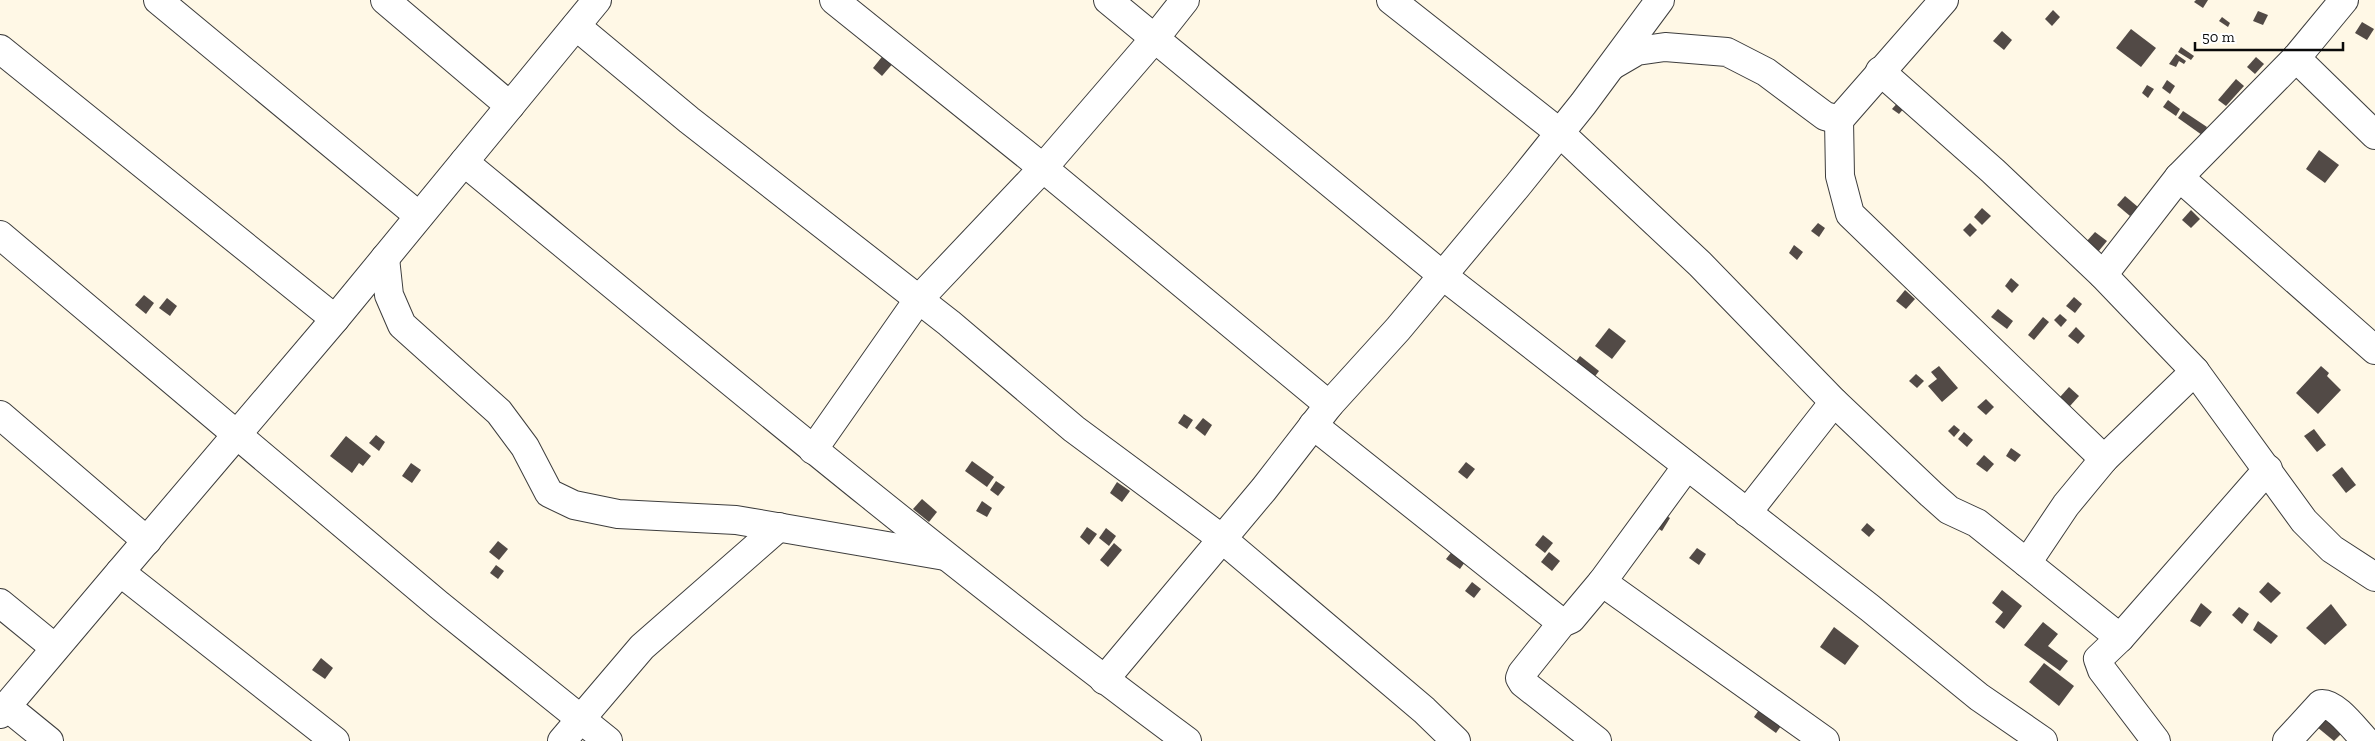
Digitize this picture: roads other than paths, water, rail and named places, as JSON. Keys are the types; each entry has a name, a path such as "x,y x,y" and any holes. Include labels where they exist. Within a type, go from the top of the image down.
{"street":[{"path":"158,0 419,216"},
{"path":"385,0 510,106"},
{"path":"49,741 3,710 335,319 597,0"},
{"path":"834,0 1043,168 1321,415 1562,623"},
{"path":"1108,0 1442,275 1748,513 1980,697 2044,741"},
{"path":"813,450 918,300 1043,168 1155,38 1185,0"},
{"path":"1391,0 1560,133 1700,264 1834,402 1950,510 1976,523 2120,638"},
{"path":"1104,680 1220,538 1264,489 1321,415 1398,328 1560,133 1660,0"},
{"path":"1944,0 1839,120 1840,176 1850,214 2104,458"},
{"path":"2103,275 2179,177 2296,58 2344,0"},
{"path":"576,26 689,120 998,363 1074,429 1220,538 1424,710 1456,741"},
{"path":"1610,67 1637,51 1665,47 1726,52 1766,72 1825,116 1839,120"},
{"path":"0,49 335,319"},
{"path":"2296,58 2375,135"},
{"path":"1880,71 1992,171 2103,275 2195,371 2304,521 2332,549 2375,577"},
{"path":"464,162 813,450 1104,680 1187,741"},
{"path":"2179,177 2375,350"},
{"path":"0,235 439,605 608,741"},
{"path":"385,258 389,294 402,325 499,412 525,447 549,493 574,505 618,514 736,520 949,557"},
{"path":"2027,563 2066,505 2104,458 2195,371"},
{"path":"1748,513 1834,402"},
{"path":"0,415 146,540"},
{"path":"1597,741 1571,733 1520,678 1562,623 1571,619 1602,582 1687,466"},
{"path":"2156,741 2098,664 2098,659 2120,638 2268,469"},
{"path":"562,741 582,720 642,647 779,528"},
{"path":"120,572 335,741"},
{"path":"1602,582 1825,741"},
{"path":"0,602 55,648"},
{"path":"2287,741 2321,704 2326,704 2334,708 2366,741"}]}
